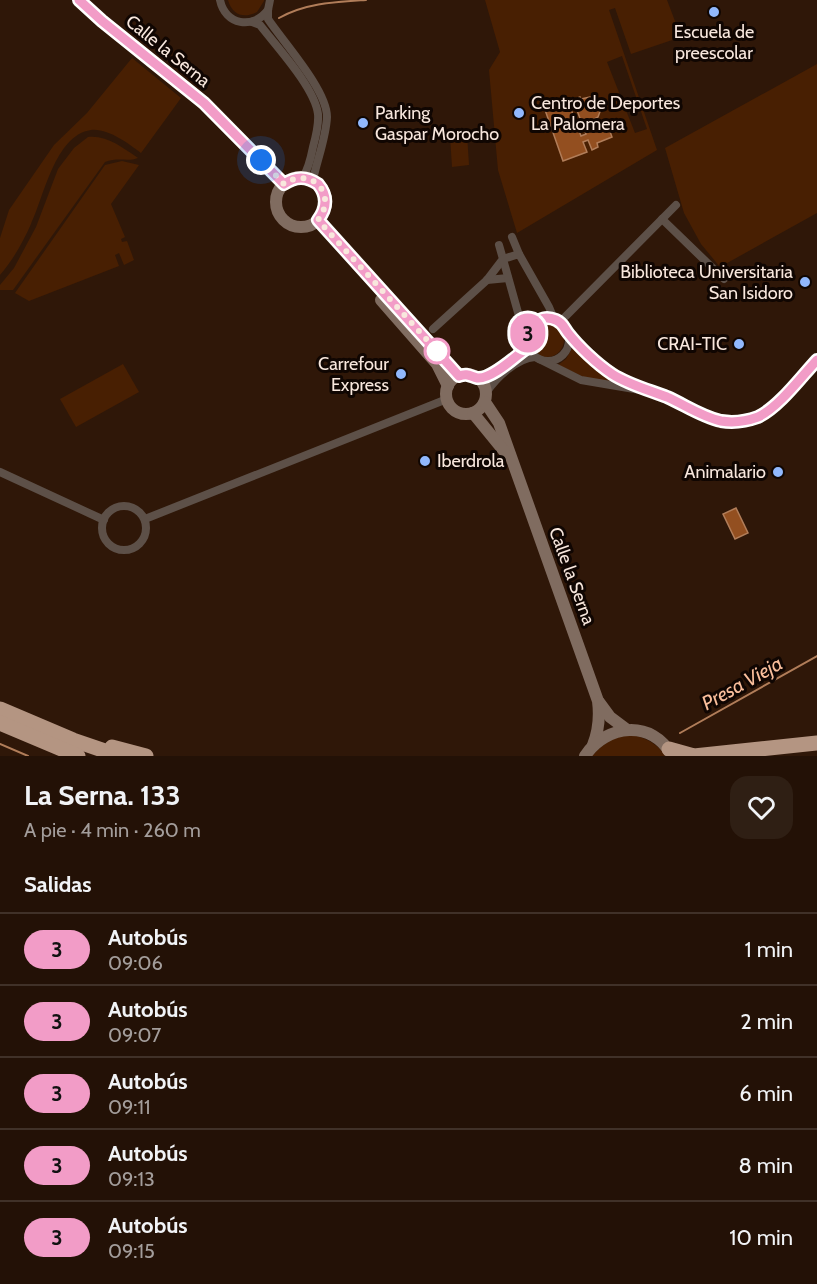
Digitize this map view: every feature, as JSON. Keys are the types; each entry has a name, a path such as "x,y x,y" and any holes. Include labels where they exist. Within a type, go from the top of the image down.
{"highway":[{"path":"0,709 73,740 120,756"},
{"path":"26,720 98,744 146,756"},
{"path":"0,723 73,754 83,756"},
{"path":"670,753 707,755 817,743"},
{"path":"794,756 817,754"}],"street":[{"name":"Calle la Serna","path":"79,0 204,103 284,184"},
{"path":"220,0 225,14 232,19 260,25 314,98 318,128 308,166 308,179"},
{"path":"270,0 268,19 319,92 326,109 325,132 308,179"},
{"path":"252,22 268,10"},
{"path":"292,179 308,179 322,189 326,200 324,211 312,225 300,227 289,224 279,215 277,197 284,184 292,179"},
{"path":"557,320 676,205"},
{"path":"662,219 724,279"},
{"path":"318,220 459,376"},
{"path":"512,237 549,307 568,333 612,374 646,391"},
{"path":"499,245 527,344 537,358 581,380 665,396 716,420 732,422 758,417 772,408 817,360"},
{"path":"145,519 447,399 448,386 437,364 395,317 347,253"},
{"path":"433,329 487,280 503,259 519,254"},
{"path":"487,280 508,278"},
{"path":"448,386 459,376 469,374 478,378 493,374 527,344 530,328 534,323 547,318 557,320"},
{"path":"474,413 494,382 528,357 553,360 565,353 568,347 568,333"},
{"name":"Calle la Serna","path":"478,378 485,387 486,397 499,423 598,701 600,715 598,732 593,745"},
{"name":"Calle la Serna","path":"447,399 454,410 460,414 474,413 512,462"},
{"path":"0,472 104,520"},
{"path":"125,506 137,510 145,519 146,534 143,540 132,549 117,549 106,541 102,527 104,520 112,510 125,506"},
{"name":"Calle la Serna","path":"598,701 610,717 626,729"},
{"path":"585,756 593,745 608,735 626,729 642,731 657,738 670,753"}],"shaded area":[{"path":"228,0 264,1 257,12 243,15 232,9"},
{"name":"Centro de Deportes La Palomera","path":"485,0 667,0 681,37 631,54 615,8 609,10 657,150 517,233 498,170 489,70 500,52","holes":["622,56 647,129 635,133 607,62","581,99 592,132 608,126 592,150 588,140 583,142 581,136 586,134 573,100"]},
{"path":"132,58 181,98 141,153 118,137 98,130 79,134 68,143 52,169 25,237 0,275 0,238 9,210 54,145 87,113"},
{"path":"817,64 817,213 720,267 701,244 684,213 665,148"},
{"path":"580,97 581,99 590,97 598,101 601,109 598,117 589,122 592,131 608,126 612,137 597,143 598,147 592,150 588,140 583,142 587,152 563,161 544,107 567,99 581,136 586,134 573,100"},
{"path":"467,134 469,165 452,167 450,136"},
{"path":"88,137 108,140 138,158 105,162 13,290 0,290 0,285 14,268 36,227 58,169 74,148"},
{"path":"122,161 139,165 111,204 125,237 121,239 122,242 127,241 134,260 124,265 119,253 115,255 119,266 29,301 15,293 105,165"},
{"path":"547,323 559,328 564,340 559,352 547,357 535,352 530,340 535,328"},
{"path":"574,345 601,372 617,383 588,379 558,365 566,359"},
{"path":"123,364 139,392 76,427 60,399"},
{"path":"736,508 748,533 735,539 723,514"},
{"path":"633,735 652,742 666,756 592,756 610,741"}],"waterway":[{"path":"279,18 310,6 366,0"},
{"name":"Presa Vieja","path":"680,733 817,656"},
{"name":"Presa Vieja","path":"0,744 28,756"}],"bus line":[{"name":"3","path":"79,0 204,103 284,184 298,177 308,178 318,184 326,200 324,211 318,220 459,376 469,374 478,378 493,374 527,348 527,335 534,323 547,318 554,319 560,322 568,333 612,374 716,420 732,422 758,417 772,408 817,360"}],"place":[{"name":"Escuela de preescolar","path":"714,12"},
{"name":"Centro de Deportes La Palomera","path":"519,113"},
{"name":"Parking Gaspar Morocho","path":"363,123"},
{"name":"Biblioteca Universitaria San Isidoro","path":"805,282"},
{"name":"CRAI-TIC","path":"739,344"},
{"name":"Carrefour Express","path":"401,374"},
{"name":"Iberdrola","path":"425,461"},
{"name":"Animalario","path":"778,472"}],"route":[{"path":"261,160 284,184 298,177 308,178 318,184 326,200 324,211 318,220 437,351"}]}
